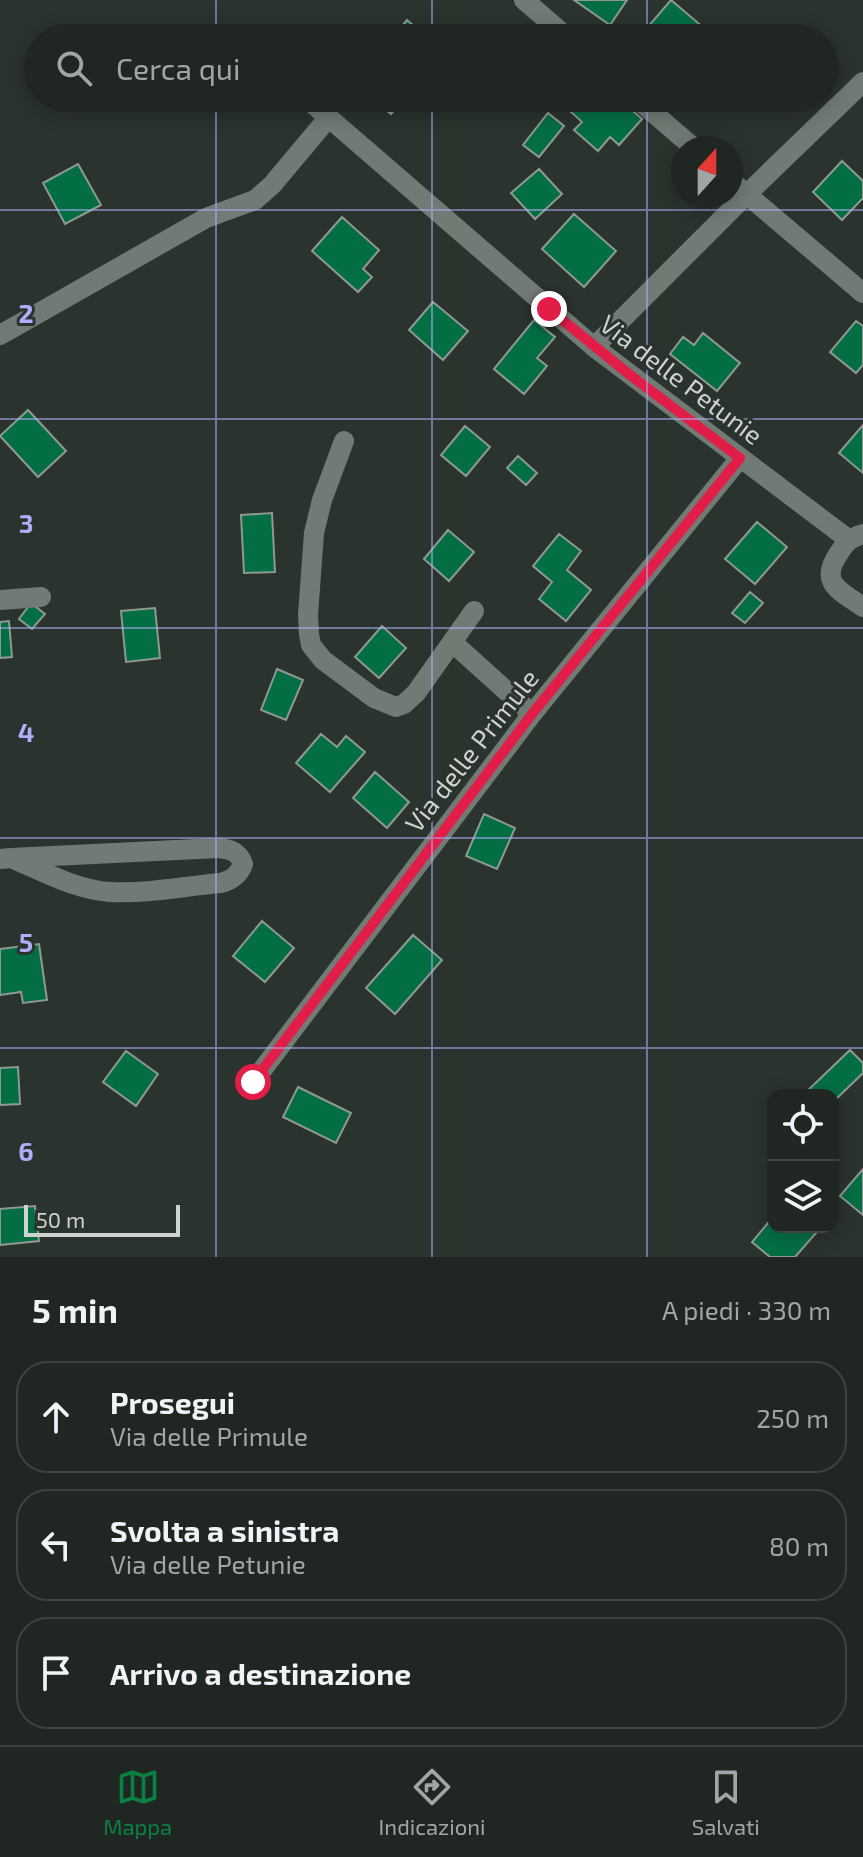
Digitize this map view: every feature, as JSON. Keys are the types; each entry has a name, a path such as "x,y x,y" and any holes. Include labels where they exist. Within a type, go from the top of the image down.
{"street":[{"path":"524,0 552,24"},
{"path":"839,103 863,82"},
{"name":"Via delle Petunie","path":"323,112 594,347 740,458 856,537"},
{"path":"652,112 680,136"},
{"path":"743,185 828,112"},
{"path":"0,335 206,218 255,200 272,185 329,117"},
{"path":"743,191 863,293"},
{"path":"594,347 721,208"},
{"path":"344,441 322,500 314,533 308,624 311,645 323,660 374,698 396,707 416,693 474,611"},
{"name":"Via delle Primule","path":"253,1082 532,714 740,458"},
{"path":"856,537 832,563 830,576 836,588 863,607"},
{"path":"0,600 41,597"},
{"path":"452,642 532,714"},
{"path":"218,848 231,849 243,864 235,877 221,883 111,892 64,881 5,858 218,848"}],"building":[{"path":"574,0 627,0 609,24"},
{"path":"671,0 699,24 650,24"},
{"path":"571,112 634,112 642,119 619,145 610,137 598,151 574,130 582,122"},
{"path":"548,113 564,126 539,157 523,145"},
{"path":"842,161 863,181 863,198 842,220 813,192"},
{"path":"78,164 101,205 65,224 43,183"},
{"path":"539,169 562,194 535,219 511,193"},
{"path":"574,214 616,251 584,287 542,249"},
{"path":"342,217 379,250 363,269 372,277 358,292 312,251"},
{"path":"433,302 468,331 443,360 409,330"},
{"path":"534,320 555,337 537,358 547,366 524,394 494,369"},
{"path":"856,321 863,326 863,365 856,373 830,352"},
{"path":"703,333 740,363 717,391 670,354 683,337 694,345"},
{"path":"28,410 66,451 38,477 0,436"},
{"path":"863,425 863,473 839,453"},
{"path":"465,426 490,447 466,476 441,455"},
{"path":"518,456 537,473 526,485 507,468"},
{"path":"272,513 275,572 244,573 241,515"},
{"path":"757,522 787,547 755,584 725,559"},
{"path":"448,530 474,552 449,581 424,559"},
{"path":"559,534 581,551 567,570 591,590 566,621 539,599 552,582 533,566"},
{"path":"750,592 763,603 745,623 732,613"},
{"path":"31,603 45,614 32,629 19,619"},
{"path":"155,608 160,658 126,662 121,611"},
{"path":"9,621 12,657 0,658 0,622"},
{"path":"382,626 406,648 379,678 355,657"},
{"path":"277,669 303,680 286,720 261,710"},
{"path":"321,734 337,747 346,736 365,752 330,792 296,763"},
{"path":"375,772 409,802 387,828 353,798"},
{"path":"484,814 515,828 497,869 466,856"},
{"path":"262,921 294,948 265,982 233,956"},
{"path":"413,935 442,960 395,1014 366,988"},
{"path":"39,944 47,1000 23,1003 21,992 0,995 0,949"},
{"path":"850,1050 863,1063 863,1073 839,1096 839,1089 809,1089"},
{"path":"126,1051 158,1074 136,1106 103,1082"},
{"path":"18,1067 20,1104 0,1105 0,1068"},
{"path":"298,1087 351,1113 336,1143 283,1117"},
{"path":"863,1169 863,1215 840,1196"},
{"path":"35,1206 39,1241 0,1245 0,1209"},
{"path":"767,1224 767,1233 816,1233 795,1257 770,1257 752,1242"}],"route":[{"path":"253,1082 532,714 740,458 549,309"}]}
